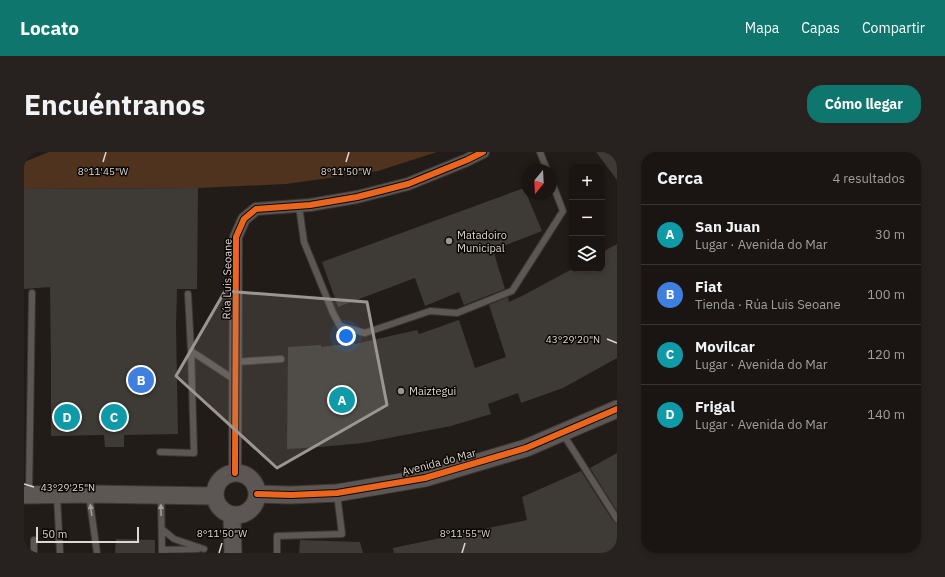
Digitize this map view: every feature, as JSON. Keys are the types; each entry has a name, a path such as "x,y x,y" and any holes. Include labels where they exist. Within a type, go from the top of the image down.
{"street":[{"name":"Rúa Luis Seoane","path":"235,473 236,237 244,219 256,209 310,205 357,197 408,184 483,152"},
{"name":"Avenida do Mar","path":"258,494 291,495 337,493 425,478 526,448 617,409"},
{"path":"235,473 244,474 252,480 258,494 253,508 241,515 232,516 221,510 217,504 215,490 220,479 235,473"},
{"path":"27,495 89,494 215,496"},
{"path":"232,516 233,553"}],"lane":[{"path":"540,152 545,164"},
{"path":"299,206 304,242 333,313 340,326 365,333 430,310 457,313 512,290 563,211 557,196"},
{"path":"27,495 32,294"},
{"path":"160,452 194,453 188,294"},
{"path":"191,351 235,380"},
{"path":"235,362 281,359"},
{"path":"562,433 617,520"},
{"path":"277,553 277,536 342,534 337,493"},
{"path":"89,494 97,553"},
{"path":"57,495 60,553"},
{"path":"161,496 162,551 204,551"},
{"path":"162,529 174,540 204,551"},
{"path":"34,540 34,553"}],"highlighted area":[{"path":"225,291 367,302 387,405 277,468 176,376"}],"shaded area":[{"path":"49,152 437,152 378,171 286,184 198,188 24,189 24,162"}],"building":[{"path":"596,152 617,152 617,180"},
{"path":"198,188 197,289 177,289 176,326 178,434 124,435 124,447 105,447 104,435 51,436 50,287 24,289 24,189"},
{"name":"Matadoiro Municipal","path":"521,189 521,200 529,200 542,231 493,250 505,289 464,305 459,292 425,306 415,278 338,307 322,262"},
{"path":"617,244 617,358 563,388 521,403 518,393 488,404 491,414 451,426 363,443 287,449 288,347 321,345 321,347 355,344 417,330 419,334 459,320 475,368 506,357 489,305 508,297 509,302 569,271 569,272 605,272 605,250"},
{"path":"617,453 617,511 590,468"},
{"path":"581,471 613,521 617,523 617,553 394,553 393,548 527,520 522,497"},
{"path":"116,539 155,540 155,553 115,553"},
{"path":"300,540 360,542 363,553 299,553"}],"cycle path":[{"path":"235,473 236,237 244,219 256,209 310,205 357,197 408,184 483,152"},
{"path":"257,494 291,495 337,493 425,478 526,448 617,409"}],"place":[{"name":"Matadoiro Municipal","path":"449,241"},
{"name":"Fiat","path":"141,380"},
{"name":"Maiztegui","path":"401,391"},
{"name":"San Juan","path":"342,400"},
{"name":"Frigal","path":"67,417"},
{"name":"Movilcar","path":"114,417"}]}
